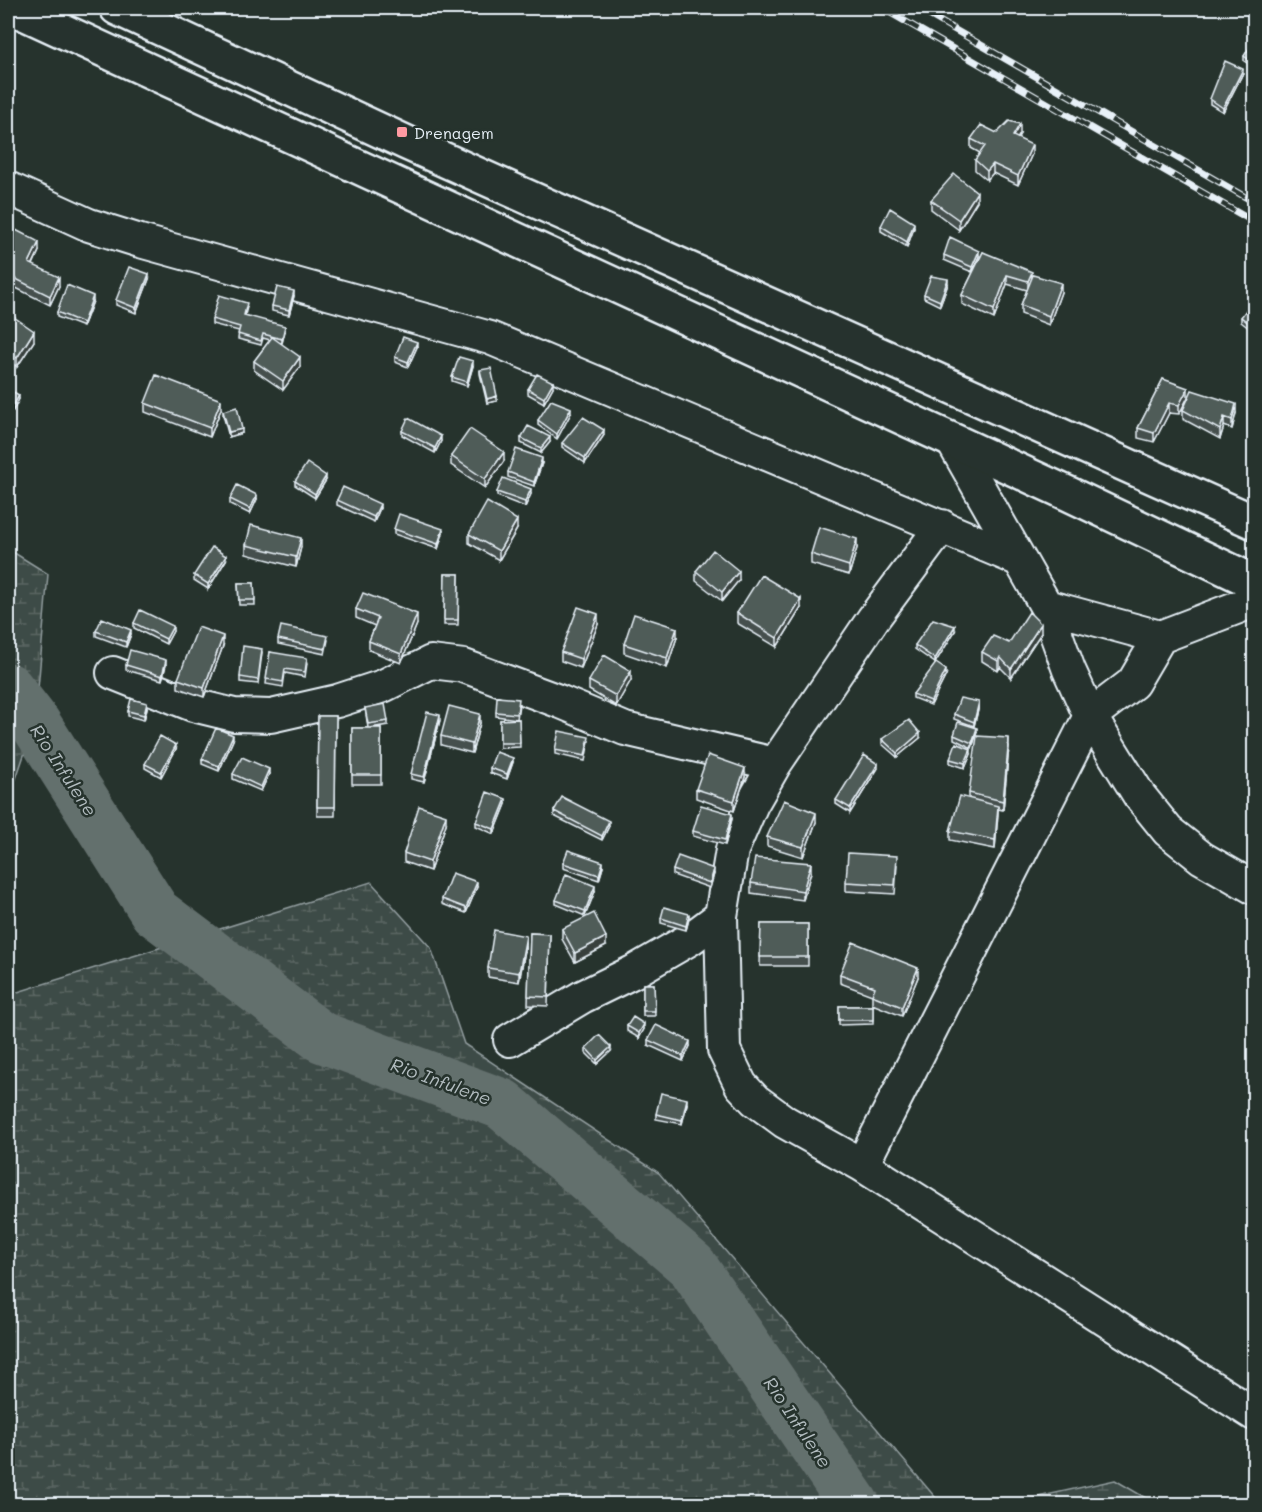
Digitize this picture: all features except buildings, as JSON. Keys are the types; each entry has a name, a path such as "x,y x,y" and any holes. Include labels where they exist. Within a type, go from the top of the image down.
{"highway":[{"path":"13,8 1069,494 1254,582"},
{"path":"117,8 407,143 1254,522"}],"street":[{"path":"8,188 89,225 194,257 489,338 1020,560"},
{"path":"953,442 1046,606 1069,670 1090,716 1139,795 1168,831 1202,858 1254,888"},
{"path":"942,526 873,619 775,764 752,804 732,850 721,916 724,1050 741,1085 755,1100 785,1122 862,1165 1254,1414"},
{"path":"1046,606 1160,637 1254,601"},
{"path":"862,1165 1090,716 1133,683 1160,637"},
{"path":"112,673 193,705 234,715 271,716 337,701 383,686 431,662 464,666 561,702 625,729 775,764"},
{"path":"510,1040 582,997 633,972 690,939 721,916"}],"green space":[{"path":"8,549 48,574 35,723 8,802"},
{"path":"371,882 431,948 464,1044 659,1173 941,1504 8,1504 8,995"},
{"path":"1115,1480 1156,1504 1006,1504"}],"waterway":[{"name":"Rio Infulene","path":"8,688 35,723 155,912 321,1037 502,1104 692,1266 854,1504"}],"railway":[{"path":"882,8 1254,222"},
{"path":"917,8 1254,202"}],"place":[{"name":"Drenagem","path":"402,132"}]}
